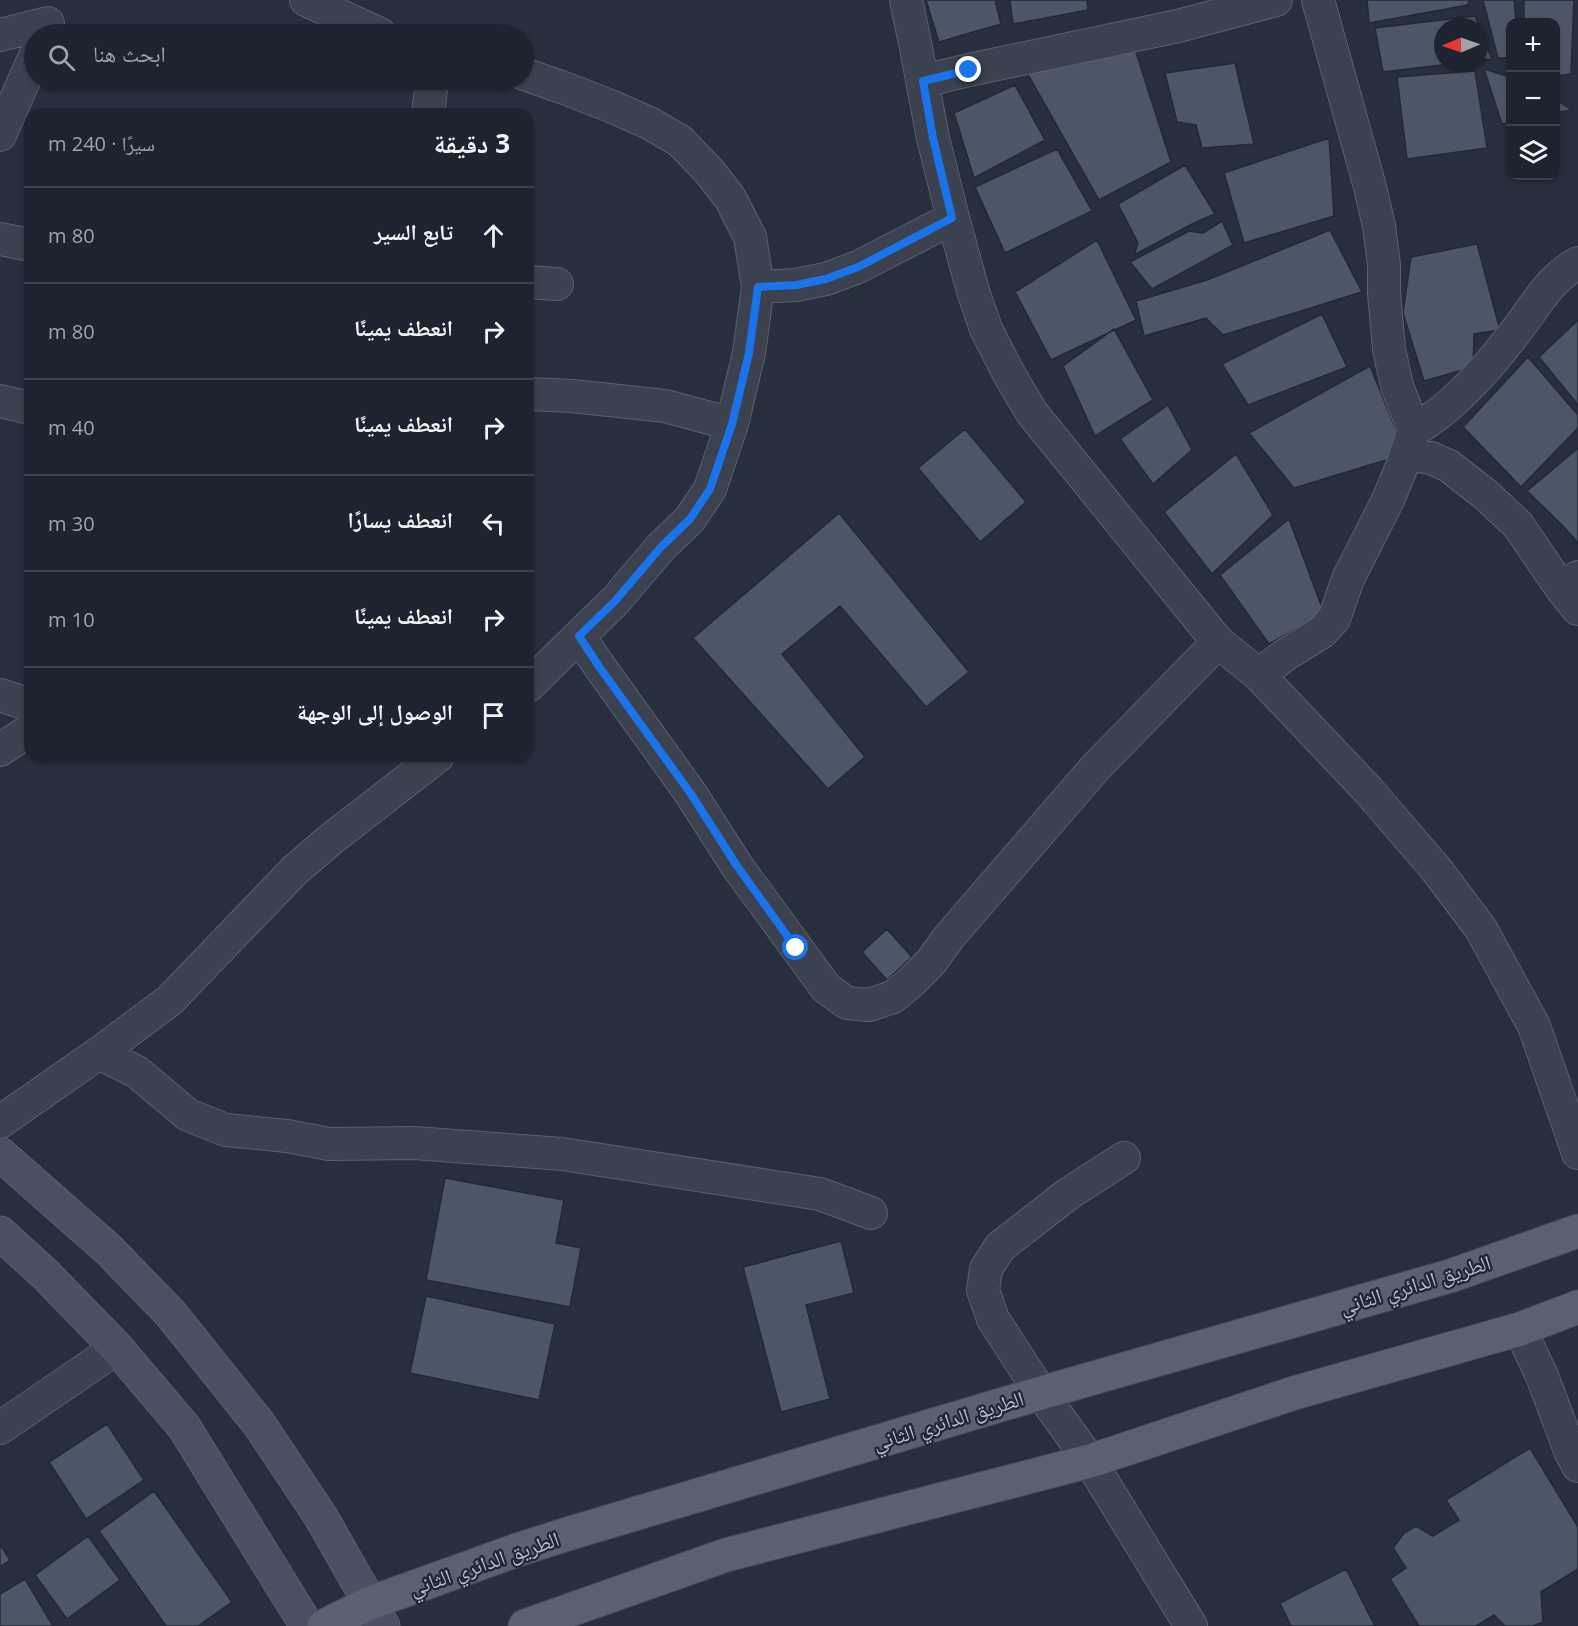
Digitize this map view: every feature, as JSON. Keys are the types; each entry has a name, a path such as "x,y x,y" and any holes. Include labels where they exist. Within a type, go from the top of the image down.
{"main road":[{"path":"0,1154 109,1251 171,1314 259,1424 321,1517 376,1614"},
{"name":"الطريق الدائري الثاني","path":"324,1626 376,1614 517,1550 574,1532 1041,1393 1450,1276 1578,1231"},
{"path":"0,1233 46,1275 117,1348 184,1427 307,1626"},
{"path":"525,1626 726,1555 1090,1461 1294,1393 1520,1329 1578,1307"}],"street":[{"path":"306,0 358,24"},
{"path":"906,0 933,138 952,218 986,328 1009,374 1032,413 1218,642 1259,675 1368,790 1436,869 1481,929 1534,1026 1578,1153"},
{"path":"923,81 1178,26 1276,0"},
{"path":"1318,0 1370,187 1384,266 1383,293 1389,349 1410,442 1431,458 1449,466 1486,495 1518,525 1572,591"},
{"path":"34,24 50,19"},
{"path":"0,35 24,27"},
{"path":"534,77 614,107 649,123 680,141 710,171 730,198 750,237 758,287 749,353 732,424 710,489 690,519 661,547 615,601 534,680"},
{"path":"0,135 24,81"},
{"path":"429,108 431,90"},
{"path":"758,287 796,285 826,279 858,267 952,218"},
{"path":"0,239 24,244"},
{"path":"1259,675 1285,655 1322,632 1334,619 1348,579 1388,500 1410,442 1465,390 1521,325 1546,289 1563,272 1578,263"},
{"path":"534,394 665,406 732,424"},
{"path":"0,402 24,407"},
{"path":"579,636 691,794 737,866 826,988 847,1003 869,1005 893,997 931,962 949,937 1096,767 1218,642"},
{"path":"0,695 24,703"},
{"path":"0,750 24,734"},
{"path":"0,1122 170,1000 295,870 430,762"},
{"path":"99,1053 137,1072 188,1115 226,1130 286,1136 329,1144 414,1143 562,1154 820,1194 871,1213"},
{"path":"1124,1158 1068,1194 1000,1246 986,1269 983,1290 993,1319 1041,1393 1090,1461 1191,1626"},
{"path":"1520,1329 1542,1376 1578,1466"},
{"path":"0,1428 117,1348"}],"building":[{"path":"926,0 995,0 1001,24 939,42"},
{"path":"1010,0 1087,0 1088,10 1013,24"},
{"path":"1367,0 1469,0 1468,5 1369,23"},
{"path":"1483,0 1514,0 1516,18 1506,18 1506,58 1498,58"},
{"path":"1524,0 1574,0 1571,74 1560,75 1560,18 1524,18"},
{"path":"1434,21 1434,66 1383,72 1375,28"},
{"path":"1134,46 1171,162 1099,200 1025,69"},
{"path":"1235,63 1254,144 1202,148 1196,125 1177,122 1165,73"},
{"path":"1488,70 1506,76 1506,124 1502,124 1485,72"},
{"path":"1475,72 1487,148 1407,159 1397,77"},
{"path":"1015,85 1045,140 974,178 954,113"},
{"path":"1560,102 1571,110 1560,112"},
{"path":"1329,138 1334,216 1244,243 1224,173"},
{"path":"1057,149 1092,211 1005,253 975,187"},
{"path":"1185,165 1215,214 1134,255 1138,243 1118,204"},
{"path":"1222,221 1233,245 1152,289 1130,262 1189,231 1203,233"},
{"path":"1330,230 1362,292 1223,335 1206,318 1144,336 1136,301 1207,280"},
{"path":"1097,240 1136,320 1051,360 1015,292"},
{"path":"1477,244 1500,330 1474,334 1473,367 1424,381 1403,313 1411,257"},
{"path":"1322,314 1347,367 1248,405 1222,364"},
{"path":"1578,320 1578,405 1539,357"},
{"path":"1114,329 1153,400 1095,436 1063,366"},
{"path":"1528,357 1578,415 1578,428 1521,487 1463,427"},
{"path":"1370,366 1406,454 1294,488 1249,433"},
{"path":"1168,405 1192,450 1153,484 1120,439"},
{"path":"965,429 1026,502 980,542 918,468"},
{"path":"1578,448 1578,543 1527,491"},
{"path":"1236,454 1273,515 1212,574 1164,512"},
{"path":"839,513 969,672 926,707 840,606 782,654 865,757 828,789 693,638"},
{"path":"1289,519 1324,613 1269,644 1220,575"},
{"path":"887,929 912,957 887,980 862,952"},
{"path":"445,1178 564,1200 556,1243 581,1248 570,1307 426,1280"},
{"path":"841,1241 854,1293 806,1305 830,1399 781,1412 743,1267"},
{"path":"426,1296 555,1324 539,1400 410,1373"},
{"path":"107,1424 144,1480 86,1519 49,1462"},
{"path":"1530,1448 1578,1527 1578,1569 1541,1592 1543,1622 1533,1626 1505,1626 1494,1615 1476,1626 1419,1626 1390,1579 1406,1568 1393,1548 1404,1533 1416,1526 1433,1536 1459,1520 1446,1500"},
{"path":"154,1491 232,1602 198,1626 166,1626 99,1531"},
{"path":"88,1536 120,1580 67,1619 35,1575"},
{"path":"0,1544 10,1560 0,1567"},
{"path":"1346,1569 1375,1626 1291,1626 1280,1603"},
{"path":"25,1579 53,1626 0,1626 0,1594"}],"route":[{"path":"796,948 579,636 615,601 661,547 690,519 710,489 732,424 749,353 758,287 796,285 826,279 858,267 952,218 933,138 923,81 969,70"}]}
